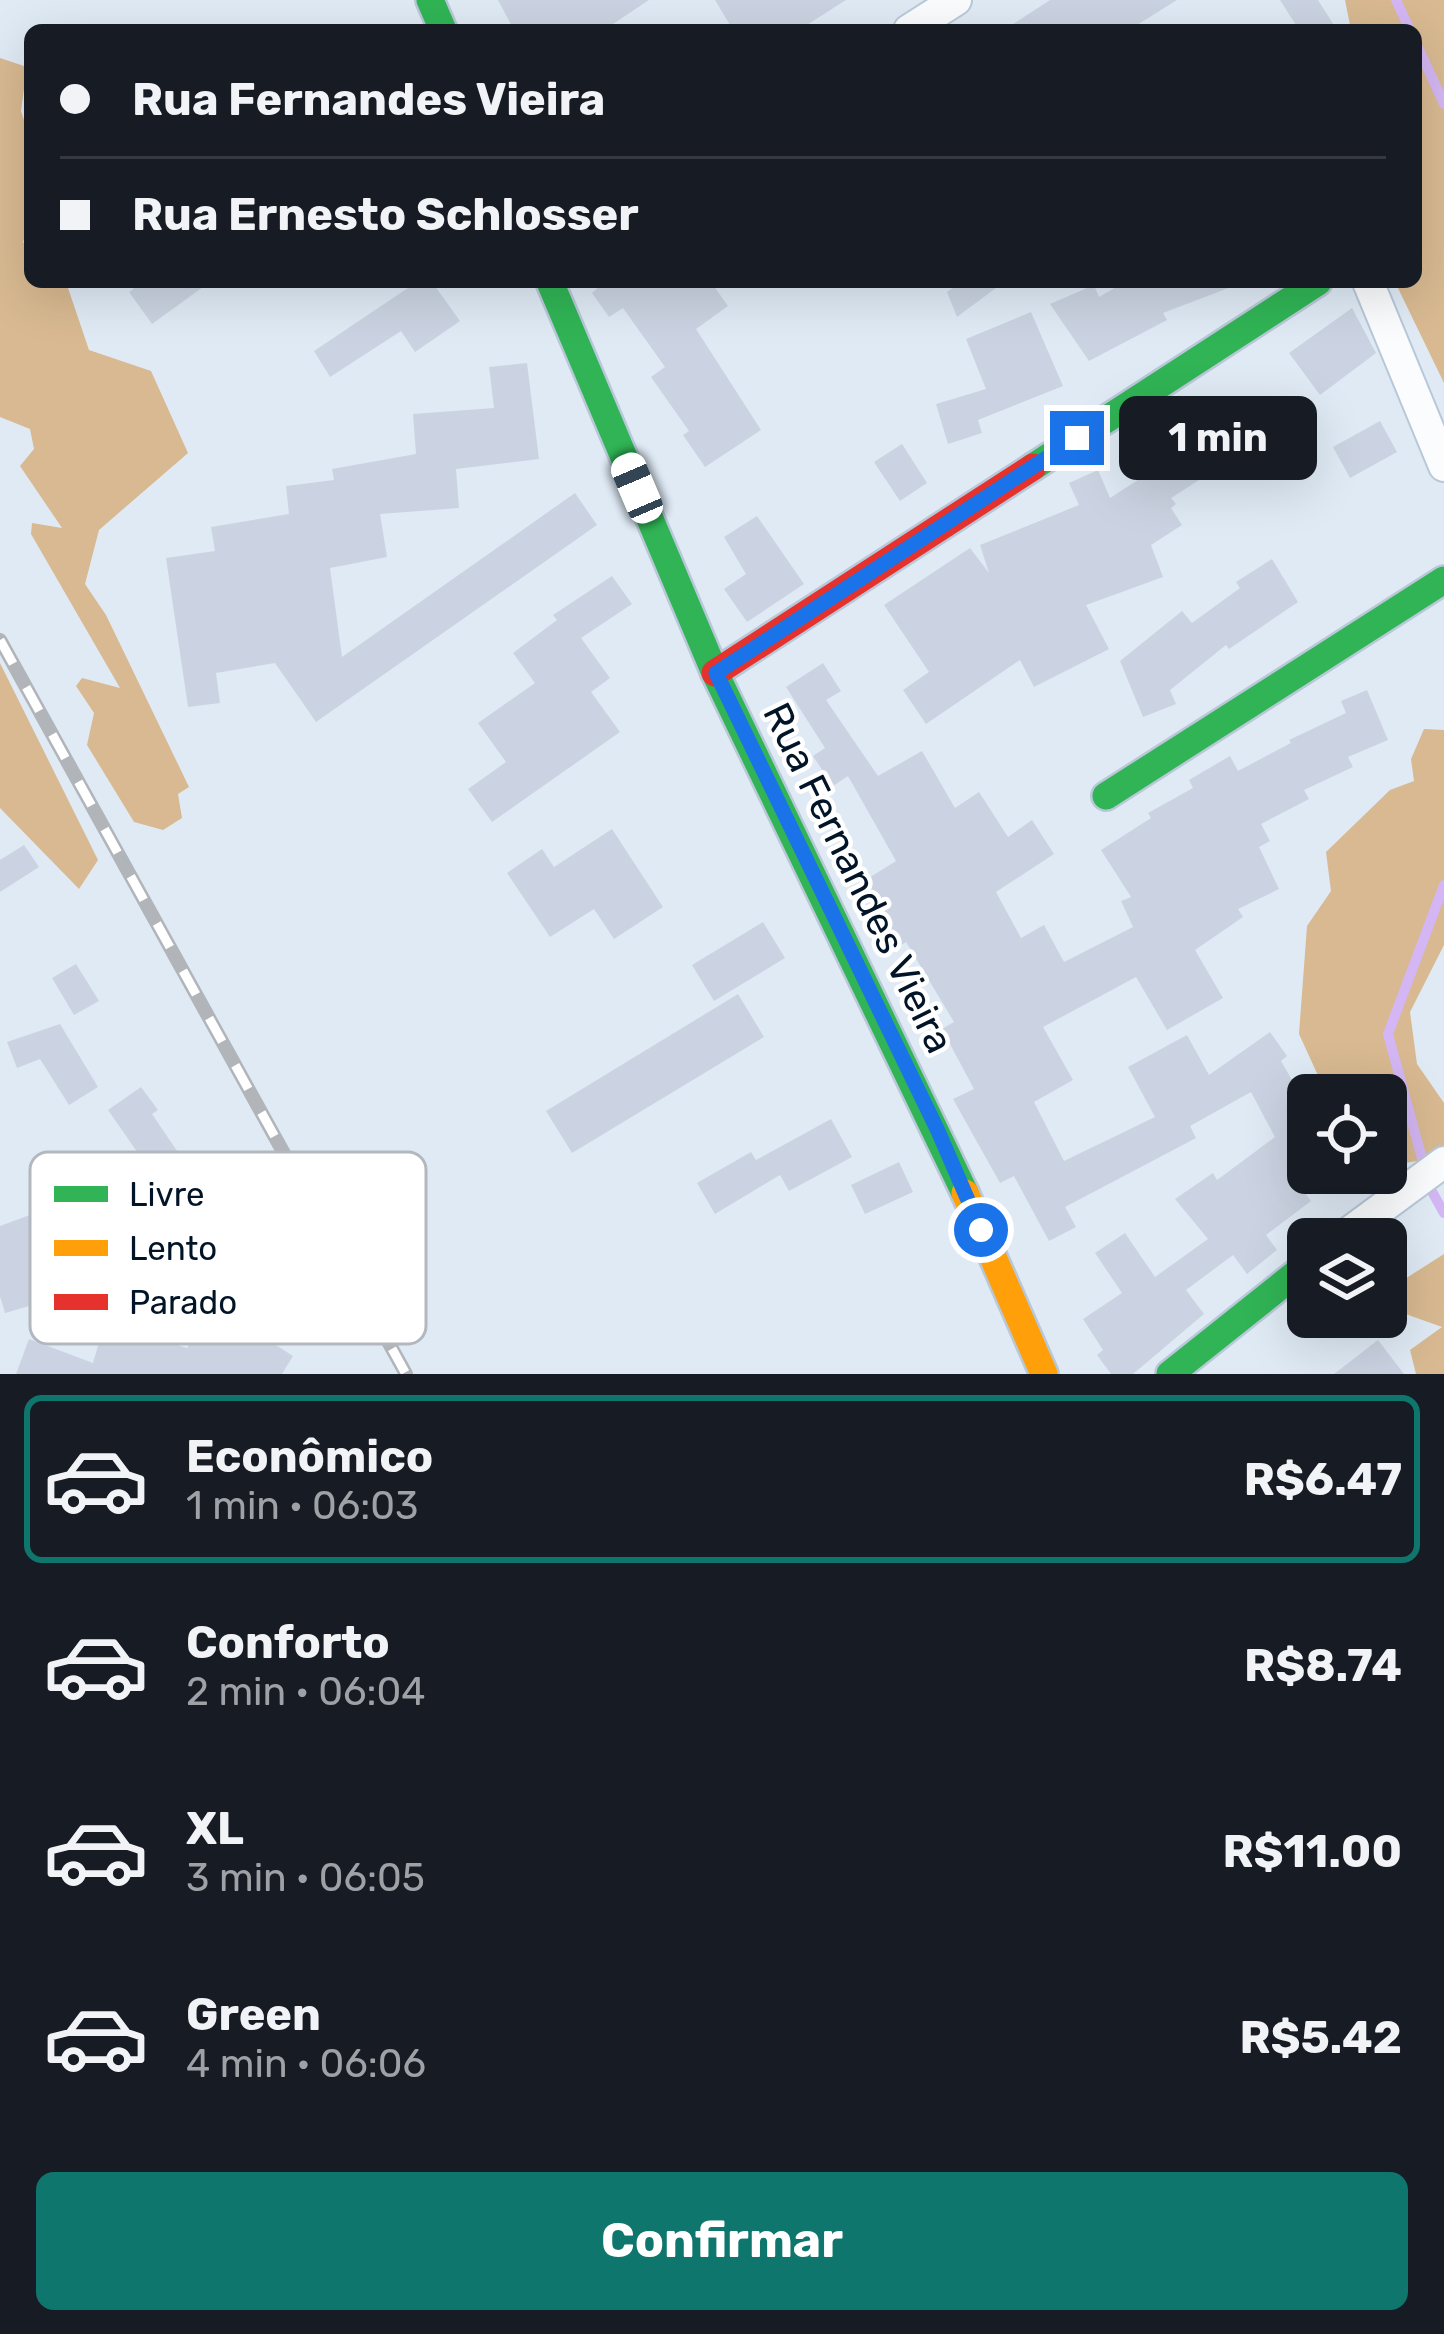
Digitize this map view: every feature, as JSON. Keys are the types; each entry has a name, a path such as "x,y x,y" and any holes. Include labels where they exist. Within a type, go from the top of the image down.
{"street":[{"path":"918,24 956,0"},
{"name":"Rua Fernandes Vieira","path":"553,288 716,673 938,1131 1044,1374"},
{"path":"716,673 1309,288"},
{"path":"1370,288 1444,466"},
{"path":"1106,796 1444,580"},
{"path":"1366,1218 1444,1162"},
{"path":"1170,1374 1287,1281"}],"shaded area":[{"path":"1345,0 1444,0 1444,383 1398,288 1422,288 1422,24 1350,24"},
{"path":"0,58 24,66 24,288 68,288 89,350 151,371 188,453 99,530 85,584 106,615 189,787 178,794 182,818 163,830 134,822 87,745 94,713 76,686 82,678 120,688 31,534 32,523 62,528 20,466 34,449 30,429 0,417"},
{"path":"0,663 98,860 79,889 0,808"},
{"path":"1424,729 1444,730 1444,945 1410,1012 1417,1064 1444,1103 1444,1149 1436,1158 1407,1163 1407,1074 1317,1074 1299,1034 1307,926 1331,891 1326,852 1390,790 1414,781 1411,759"},
{"path":"1444,1254 1444,1374 1416,1374 1410,1350 1442,1327 1407,1314 1407,1278"}],"building":[{"path":"498,0 649,0 613,24 511,24"},
{"path":"715,0 846,0 808,24 729,24"},
{"path":"1050,0 1177,0 1139,24 1013,24"},
{"path":"1280,0 1318,0 1333,24 1295,24"},
{"path":"135,288 202,288 152,324 129,292"},
{"path":"408,288 436,288 460,321 415,352 401,331 330,377 314,351"},
{"path":"597,288 715,288 728,306 696,329 761,430 705,467 683,435 689,431 651,377 665,367 623,308 609,317 592,293"},
{"path":"953,288 996,288 957,317 947,292"},
{"path":"1087,288 1095,288 1099,297 1115,288 1229,288 1163,313 1167,320 1089,361 1050,304"},
{"path":"1352,308 1376,353 1320,395 1289,353"},
{"path":"1031,312 1063,386 978,420 982,433 948,444 936,404 986,389 966,339"},
{"path":"527,363 539,459 456,469 459,508 380,514 387,557 330,568 342,657 575,493 597,525 316,722 275,663 216,673 220,703 188,707 166,558 215,551 211,527 289,514 286,486 334,480 332,469 416,454 413,414 494,408 489,367"},
{"path":"1226,400 1257,443 1171,498 1176,504 1171,508 1182,525 1151,545 1163,577 1086,605 1109,649 1034,687 1020,660 926,724 903,690 929,672 884,605 970,548 989,573 980,545 1079,505 1069,483 1098,470 1110,498 1161,465 1148,446 1183,421 1188,427"},
{"path":"1380,421 1397,452 1350,478 1333,447"},
{"path":"902,444 927,483 900,501 874,462"},
{"path":"757,516 804,584 747,622 724,589 746,574 724,537"},
{"path":"1272,559 1298,602 1229,649 1226,645 1170,690 1176,704 1143,717 1120,661 1182,611 1192,623 1240,588 1236,582"},
{"path":"612,576 632,604 581,638 610,678 591,692 620,732 492,822 468,789 506,762 478,723 535,683 513,653 557,620 553,615"},
{"path":"823,663 841,691 826,700 878,776 922,751 955,808 979,792 1008,837 1032,820 1054,854 996,892 1021,938 1044,925 1064,962 1133,927 1121,901 1131,897 1101,850 1151,818 1148,813 1193,788 1189,780 1230,756 1238,771 1346,713 1341,701 1367,690 1388,740 1348,757 1353,767 1304,790 1309,799 1261,824 1270,841 1259,847 1279,889 1238,909 1243,917 1195,950 1223,998 1167,1030 1136,977 1043,1027 1073,1080 1034,1102 1064,1161 1155,1117 1128,1067 1187,1035 1209,1075 1270,1032 1287,1056 1281,1061 1288,1074 1287,1194 1306,1194 1311,1201 1266,1235 1277,1250 1247,1274 1233,1255 1186,1290 1204,1314 1133,1374 1111,1374 1097,1355 1103,1350 1083,1319 1122,1293 1095,1253 1125,1233 1155,1277 1208,1239 1175,1199 1213,1173 1217,1180 1275,1137 1251,1092 1190,1126 1196,1138 1065,1207 1076,1227 1049,1241 1014,1176 1000,1183 953,1099 974,1089 942,1029 954,1022 906,942 890,952 872,922 879,918 859,884 896,861 848,776 833,786 813,756 825,748 786,687"},
{"path":"612,829 663,907 614,939 594,909 550,937 507,873 542,849 554,867"},
{"path":"24,845 39,867 0,892 0,860"},
{"path":"763,922 785,958 714,1001 692,965"},
{"path":"76,964 99,1001 74,1015 52,978"},
{"path":"738,994 764,1037 572,1153 546,1111"},
{"path":"60,1024 98,1087 69,1105 40,1059 17,1068 7,1042"},
{"path":"141,1087 158,1110 152,1114 178,1152 137,1152 108,1110"},
{"path":"831,1119 852,1157 789,1191 780,1175 715,1214 697,1183 751,1152 756,1160"},
{"path":"899,1162 913,1192 865,1214 851,1185"},
{"path":"30,1215 30,1306 5,1313 0,1296 0,1226"},
{"path":"29,1339 30,1344 93,1363 99,1344 187,1348 189,1344 274,1344 293,1356 282,1374 16,1374"},
{"path":"1378,1340 1404,1374 1334,1374"}],"waterway":[{"path":"1396,0 1407,24"},
{"path":"1422,56 1444,104"},
{"path":"1444,885 1388,1034 1430,1188 1444,1213"}],"railway":[{"path":"0,640 283,1152"},
{"path":"389,1344 406,1374"}],"traffic: fast":[{"path":"430,0 440,24"},
{"path":"553,288 715,673 965,1193"},
{"path":"1033,467 1309,288"},
{"path":"1106,796 1444,580"},
{"path":"1170,1374 1287,1281"}],"traffic: slow":[{"path":"965,1193 1044,1374"}],"traffic: jam":[{"path":"715,673 1033,467"}],"route":[{"path":"981,1230 938,1131 716,673 1077,438"}]}
